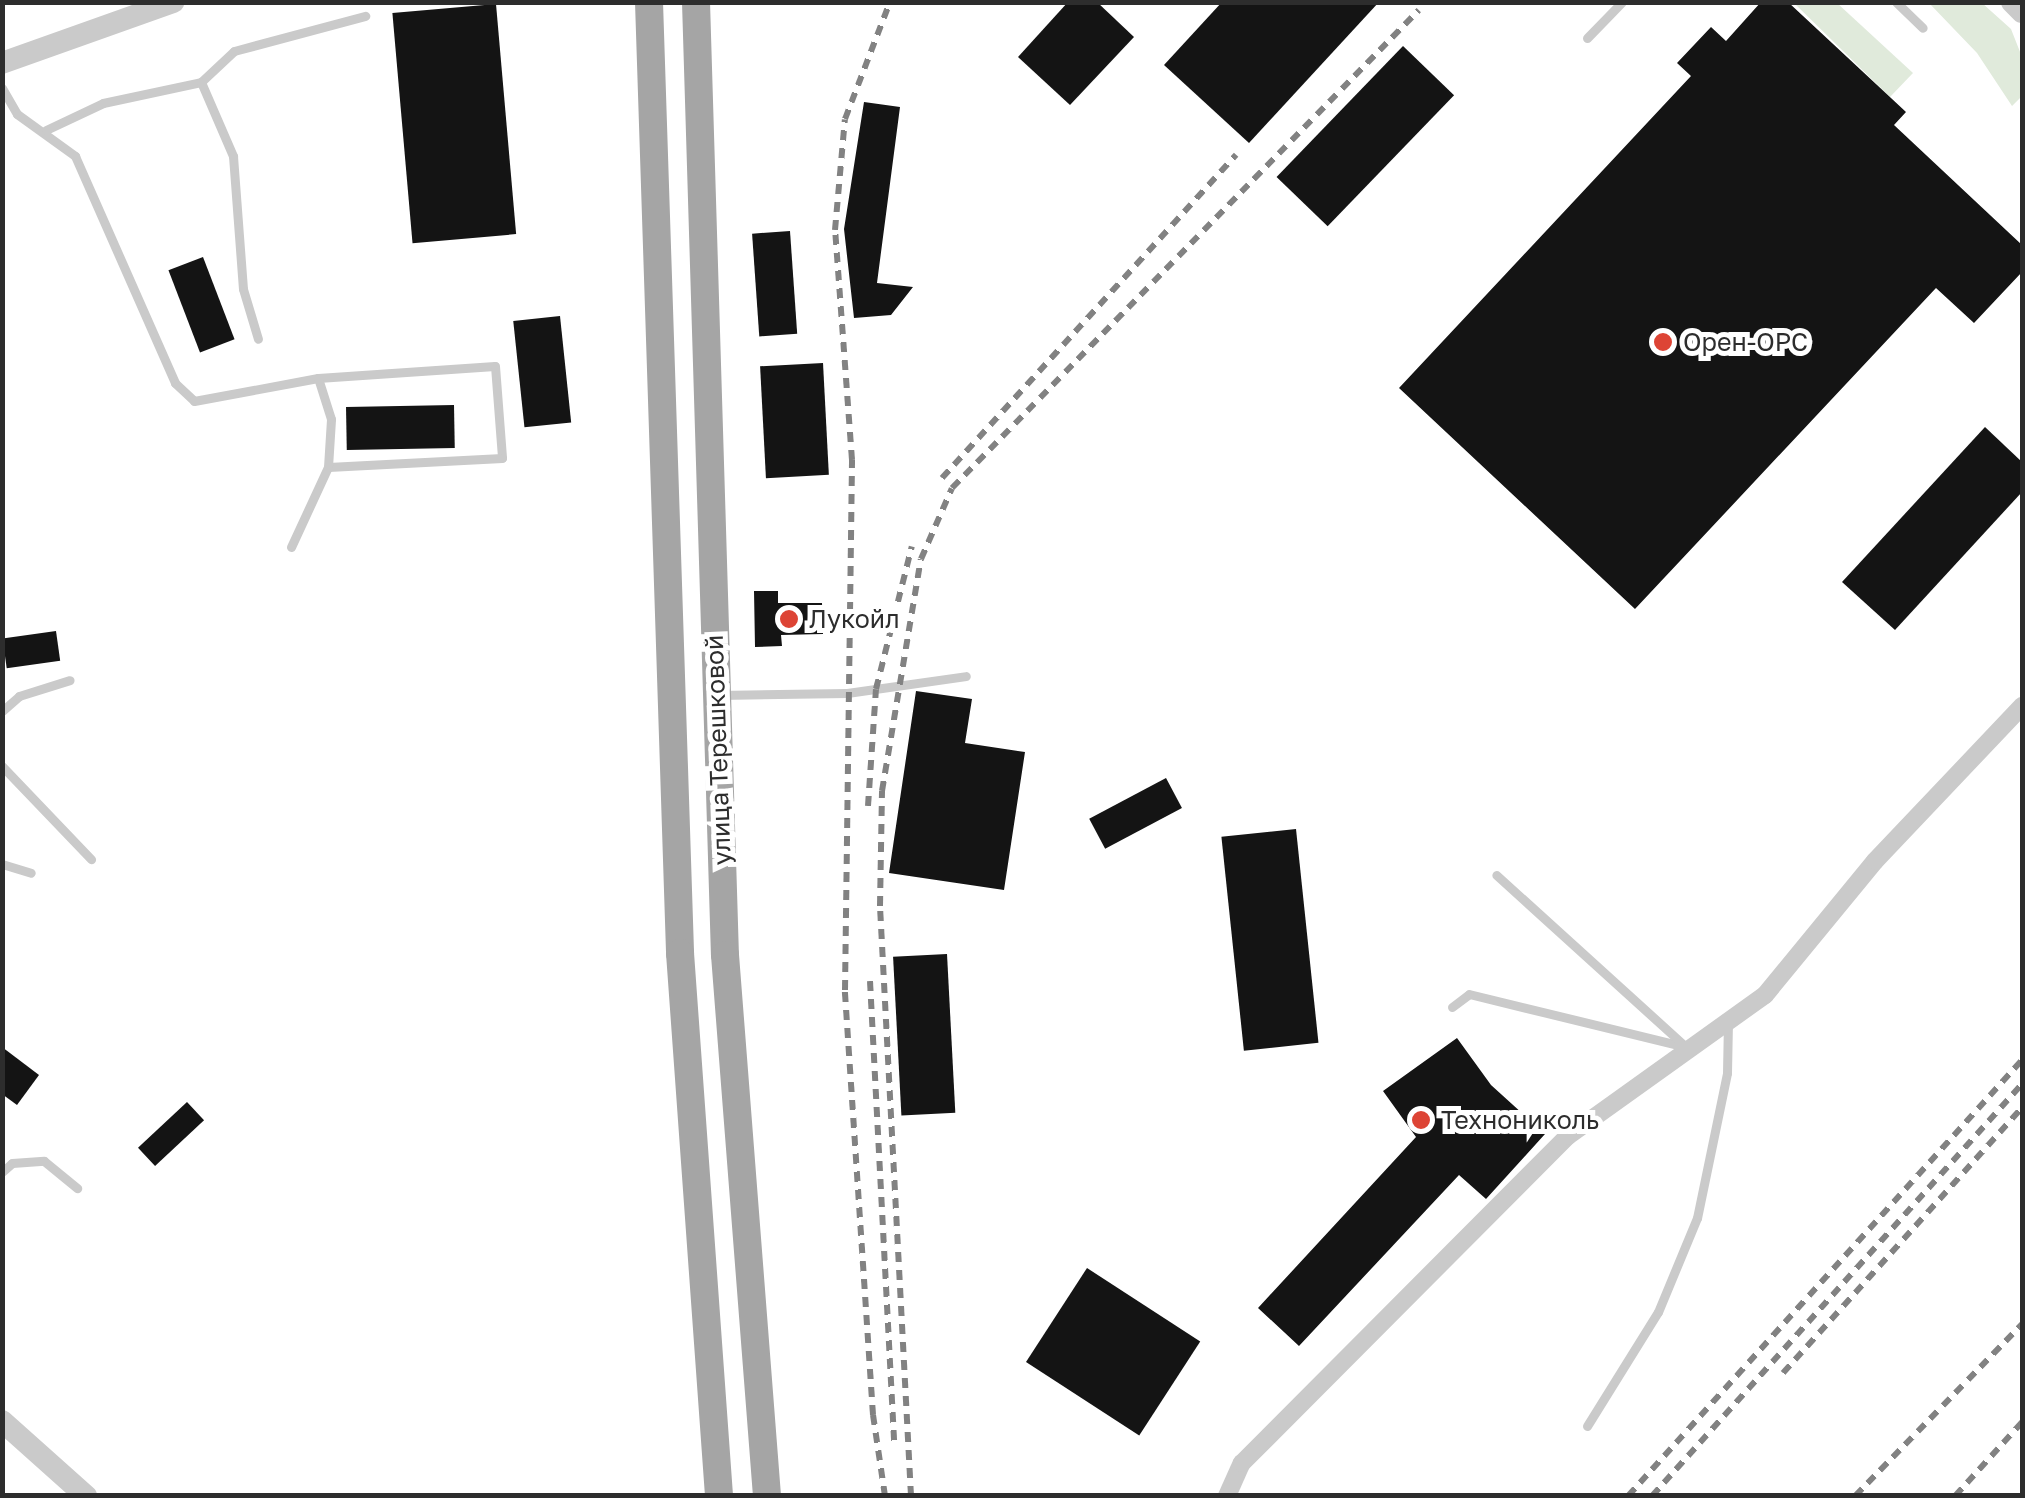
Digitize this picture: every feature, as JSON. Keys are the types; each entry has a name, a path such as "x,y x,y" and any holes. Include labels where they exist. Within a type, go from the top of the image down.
{"main road":[{"name":"улица Терешковой","path":"649,2 680,953 719,1496"},
{"name":"улица Терешковой","path":"696,2 726,955 767,1496"},
{"path":"672,697 716,695"}],"street":[{"path":"2,64 173,2"},
{"path":"2012,2 2022,12"},
{"path":"1227,1496 1242,1463 1568,1136 1686,1047 1765,995 1875,861 2022,706"},
{"path":"2,1420 86,1496"}],"lane":[{"path":"1587,38 1622,2"},
{"path":"1896,2 1923,28"},
{"path":"46,130 103,103 201,82 234,51 364,16"},
{"path":"201,82 233,156 243,289 258,339"},
{"path":"2,88 17,114 46,130 76,156 175,383 194,402 318,378 495,366 502,458 328,468"},
{"path":"291,548 328,468 331,418 318,378"},
{"path":"716,695 847,693 966,676"},
{"path":"2,710 19,696 70,680"},
{"path":"2,766 91,860"},
{"path":"2,864 32,873"},
{"path":"1496,875 1686,1047"},
{"path":"1452,1006 1469,994 1686,1047"},
{"path":"1587,1426 1658,1312 1698,1218 1728,1073 1728,1020"},
{"path":"2,1172 12,1163 44,1161 78,1188"}],"green space":[{"path":"1794,3 1837,3 1913,73 1890,97"},
{"path":"1929,3 1982,3 2011,29 2022,57 2022,96 2012,106 1977,53"}],"building":[{"path":"1068,2 1097,2 1134,37 1070,105 1018,57"},
{"path":"1222,2 1379,2 1249,143 1164,65"},
{"name":"Орен-ОРС","path":"1761,2 1788,2 1906,112 1894,125 2022,245 2022,272 1974,323 1936,288 1635,609 1399,388 1691,76 1677,63 1711,27 1726,41"},
{"path":"496,4 516,234 413,243 392,13"},
{"path":"1403,46 1454,95 1328,226 1277,177"},
{"path":"864,102 900,107 877,283 913,287 891,315 854,318 844,229"},
{"path":"790,231 797,334 759,336 752,234"},
{"path":"203,257 235,339 200,352 168,270"},
{"path":"560,316 571,422 524,427 513,321"},
{"path":"823,363 829,475 766,478 760,366"},
{"path":"454,405 455,448 347,450 346,407"},
{"path":"1985,427 2022,462 2022,492 1895,630 1842,582"},
{"name":"Лукойл","path":"754,591 778,591 778,603 822,603 823,634 781,635 782,646 755,647"},
{"path":"56,631 60,661 7,668 3,639"},
{"path":"916,691 972,699 965,743 1025,752 1004,890 889,873"},
{"path":"1166,778 1182,808 1105,849 1089,819"},
{"path":"1296,829 1318,1043 1244,1051 1221,837"},
{"path":"947,954 955,1113 901,1116 893,957"},
{"path":"1457,1038 1491,1085 1545,1134 1486,1199 1459,1175 1299,1346 1258,1308 1416,1137 1383,1091"},
{"path":"2,1047 39,1075 17,1105 2,1094"},
{"path":"187,1102 204,1120 155,1166 138,1148"},
{"path":"1087,1268 1200,1342 1139,1435 1026,1362"}],"railway":[{"path":"885,1496 873,1415 845,990 852,460 835,230 845,119 890,2"},
{"path":"911,1496 880,906 882,791 921,559 952,488 1419,10"},
{"path":"942,478 1236,155"},
{"path":"868,806 876,689 912,546"},
{"path":"870,981 894,1446"},
{"path":"1628,1496 2022,1060"},
{"path":"1652,1496 2022,1084"},
{"path":"1783,1373 2022,1108"},
{"path":"1855,1496 2022,1324"},
{"path":"1955,1496 2022,1422"}],"place":[{"name":"Орен-ОРС","path":"1663,342"},
{"name":"Лукойл","path":"789,619"},
{"name":"Технониколь","path":"1421,1120"}]}
